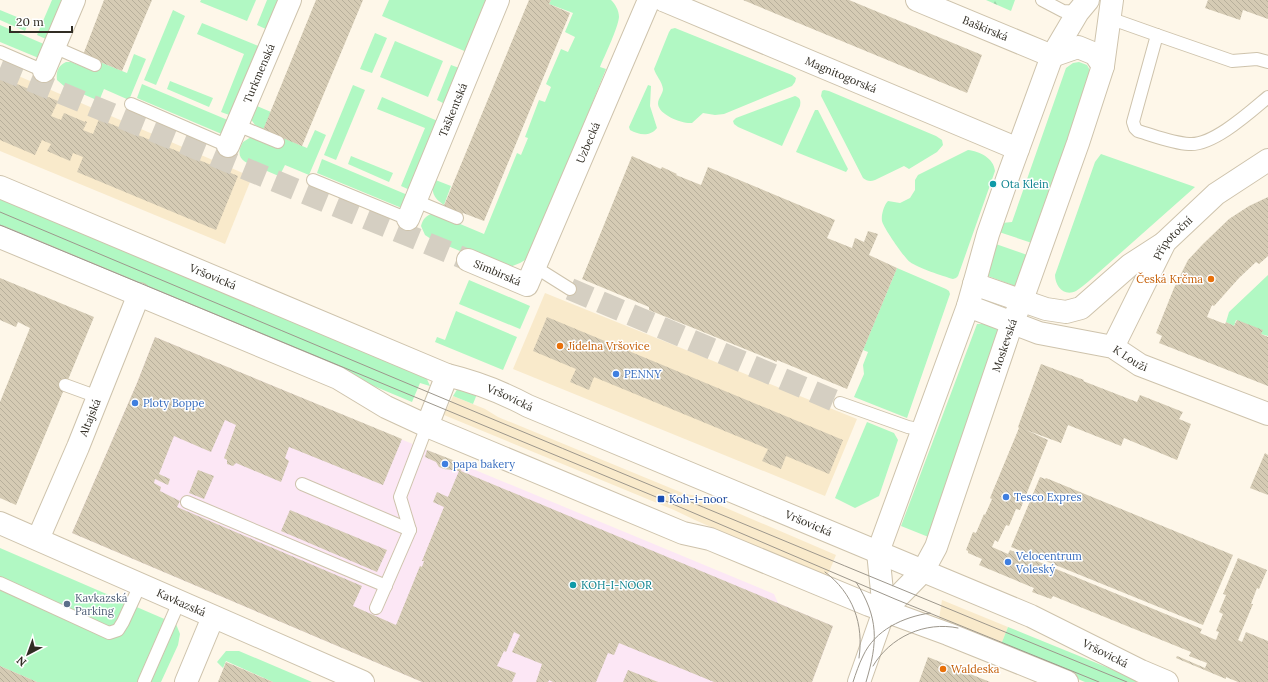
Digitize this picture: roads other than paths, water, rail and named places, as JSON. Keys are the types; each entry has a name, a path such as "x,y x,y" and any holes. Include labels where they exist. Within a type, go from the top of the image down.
{"street":[{"path":"44,71 74,0"},
{"name":"Turkmenská","path":"228,146 290,0"},
{"name":"Taškentská","path":"412,210 498,0"},
{"name":"Uzbecká","path":"531,276 649,0"},
{"name":"Magnitogorská","path":"664,0 1018,149"},
{"name":"Baškirská","path":"917,0 1052,56"},
{"name":"Moskevská","path":"884,611 878,552 968,306 988,234 1052,56 1083,6"},
{"name":"Moskevská","path":"859,682 884,611 923,571 936,547 1012,323 1022,300 1078,143 1103,66 1110,9"},
{"path":"1052,56 1078,47 1095,54 1103,66"},
{"name":"Přípotoční","path":"1113,346 1165,242 1216,194 1268,160"},
{"name":"Vršovická","path":"0,187 447,375 471,380 489,387 528,406 1031,616 1141,671 1167,682"},
{"path":"0,237 338,378 386,407 427,426 683,533 710,539 884,611 948,634 1066,682"},
{"path":"974,284 1046,309 1066,312 1082,308 1130,265 1165,242"},
{"name":"Simbirská","path":"468,260 531,276"},
{"name":"Altajská","path":"38,539 78,447 139,294"},
{"name":"K Louži","path":"968,306 1038,333 1113,346 1140,365 1268,414"},
{"path":"427,426 447,375"},
{"name":"Kavkazská","path":"0,523 363,682"},
{"path":"186,682 214,617"}],"lane":[{"path":"1042,0 1063,10 1083,6"},
{"path":"1110,9 1157,35 1232,61 1257,59 1268,62"},
{"path":"1157,35 1133,122 1138,131 1190,145 1200,144 1225,131 1268,97"},
{"path":"54,47 95,64"},
{"path":"0,52 44,71"},
{"path":"131,104 228,146"},
{"path":"238,125 278,142"},
{"path":"313,180 412,210 457,218"},
{"path":"531,276 570,288"},
{"path":"65,385 98,397"},
{"path":"840,403 923,430"},
{"path":"376,608 410,530 400,497 427,426"},
{"path":"302,484 410,530"},
{"path":"187,502 386,586"},
{"path":"0,583 109,633 118,630 140,585"},
{"path":"144,682 179,602"}],"tunnel":[{"path":"0,68 468,260"},
{"path":"570,289 840,403"}],"tram line":[{"path":"0,212 422,390 1127,682"},
{"path":"0,225 661,499 895,599 1099,682"},
{"path":"825,572 835,580 843,590 854,610 860,633 859,658"},
{"path":"856,582 869,607 874,630 873,655 866,682"},
{"path":"853,682 860,662 868,647 882,632 891,626 910,618 930,613"},
{"path":"873,666 880,656 899,639 921,629 946,626 958,628"}],"place":[{"name":"Ota Klein","path":"993,184"},
{"name":"Česká Krčma","path":"1211,279"},
{"name":"Jídelna Vršovice","path":"560,346"},
{"name":"PENNY","path":"616,374"},
{"name":"Ploty Boppe","path":"135,403"},
{"name":"papa bakery","path":"445,464"},
{"name":"Tesco Expres","path":"1006,497"},
{"name":"Koh-i-noor","path":"661,499"},
{"name":"Velocentrum Voleský","path":"1008,562"},
{"name":"KOH-I-NOOR","path":"573,585"},
{"name":"Kavkazská Parking","path":"67,604"},
{"name":"Waldeska","path":"943,669"}]}
